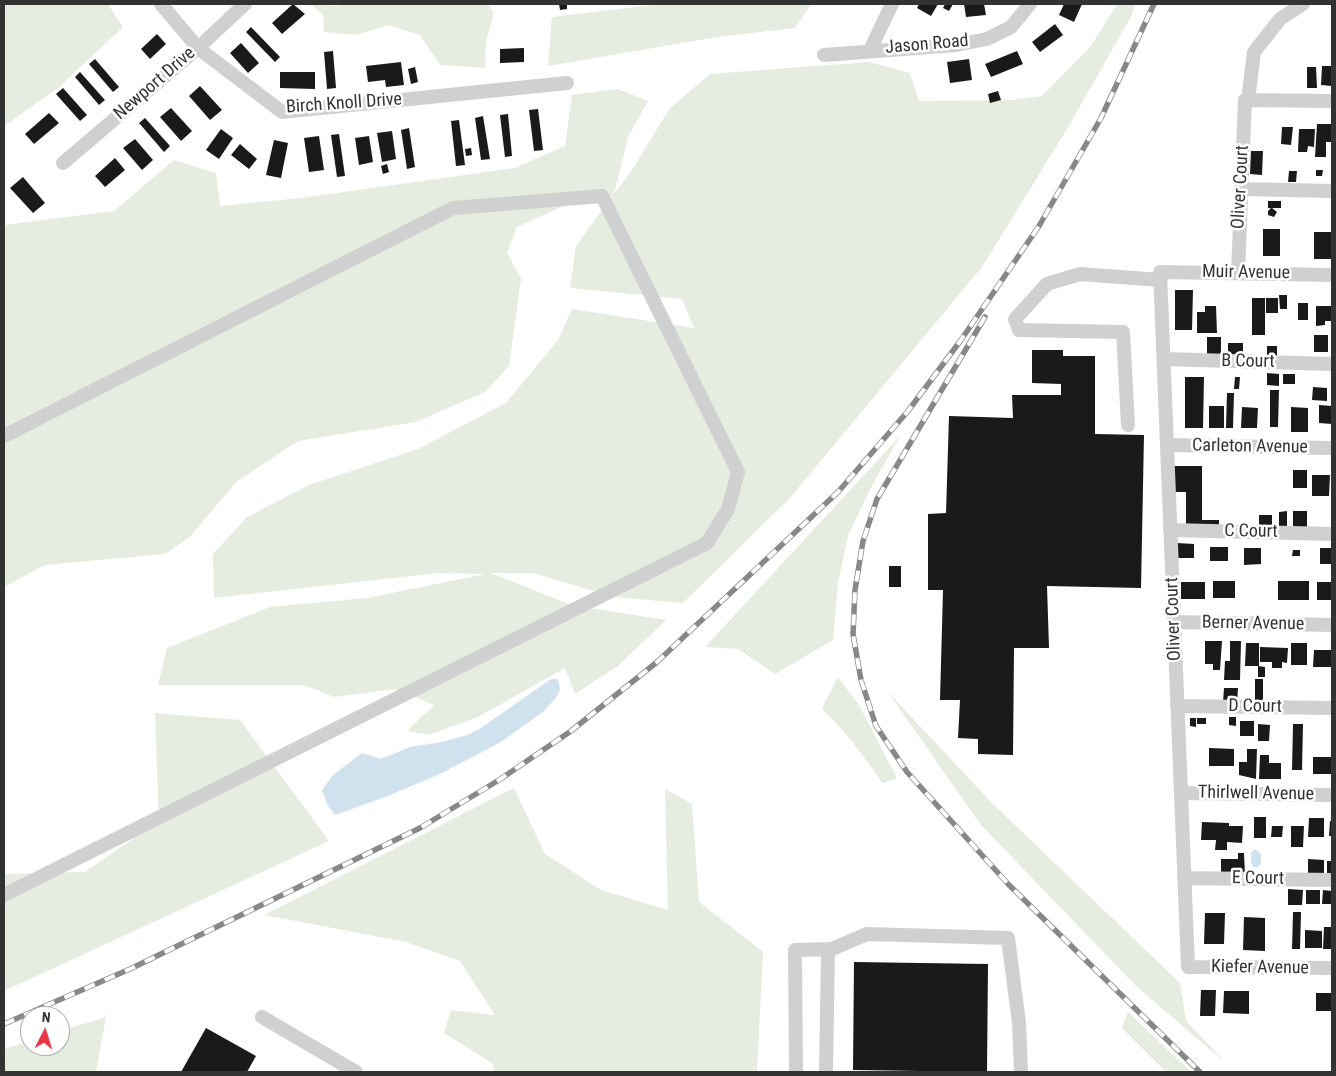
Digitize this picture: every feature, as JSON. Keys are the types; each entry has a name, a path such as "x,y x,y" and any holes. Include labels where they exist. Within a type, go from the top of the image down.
{"street":[{"name":"Birch Knoll Drive","path":"161,4 198,48 282,112 567,83"},
{"name":"Newport Drive","path":"63,163 198,48 245,4"},
{"path":"824,55 870,50 892,4"},
{"name":"Jason Road","path":"870,50 956,45 987,39 1010,27 1030,4"},
{"name":"Oliver Court","path":"1238,273 1247,100 1254,52 1280,19 1303,4"},
{"path":"1247,100 1332,102"},
{"path":"1241,189 1332,191"},
{"path":"4,436 453,208 602,196 738,472 728,509 707,543 4,896"},
{"name":"Muir Avenue","path":"1128,425 1123,332 1019,330 1015,319 1047,284 1080,274 1160,276 1238,273 1332,275"},
{"name":"Oliver Court","path":"1160,276 1188,967"},
{"name":"B Court","path":"1164,359 1332,364"},
{"name":"Carleton Avenue","path":"1167,445 1332,448"},
{"name":"C Court","path":"1170,530 1332,534"},
{"name":"Berner Avenue","path":"1174,622 1332,625"},
{"name":"D Court","path":"1177,706 1332,708"},
{"name":"Thirlwell Avenue","path":"1181,793 1332,795"},
{"name":"E Court","path":"1184,878 1332,880"},
{"path":"796,1072 795,950 828,949 867,934 1008,938 1019,1023 1021,1072"},
{"path":"826,1072 828,949"},
{"name":"Kiefer Avenue","path":"1188,967 1332,968"},
{"path":"262,1017 356,1072"}],"shaded area":[{"path":"4,4 108,4 123,27 58,88 4,126"},
{"path":"311,4 337,6 340,4 488,4 494,13 486,42 485,68 440,65 420,35 389,25 355,35 324,32 323,15"},
{"path":"660,4 811,4 795,28 717,37 548,66 552,17"},
{"path":"1117,4 1135,4 1132,15 1067,129 982,267 789,499 683,603 614,597 533,573 491,573 571,605 666,620 619,665 575,694 565,668 478,717 429,735 407,731 434,705 395,689 334,697 304,685 158,685 167,648 270,607 367,598 485,574 439,573 214,598 213,554 247,517 309,485 418,449 506,403 558,340 572,309 694,328 682,299 570,288 576,246 612,196 568,204 517,227 507,253 521,279 509,366 485,392 416,422 298,441 236,482 190,537 165,554 45,565 4,587 4,225 114,211 174,160 216,173 220,206 301,198 515,168 565,146 572,95 617,89 648,101 628,137 614,194 632,170 670,108 710,74 869,62 910,73 919,101 1012,100 1042,96 1091,46"},
{"path":"900,436 869,491 848,536 838,583 833,640 775,674 738,649 705,647"},
{"path":"838,677 859,705 897,778 883,783 851,740 822,708"},
{"path":"887,691 992,803 1180,983 1186,1021 1227,1064 1138,988 981,825"},
{"path":"155,713 240,720 329,841 4,991 4,874 85,872 159,821"},
{"path":"514,788 545,854 601,890 668,910 665,789 692,804 699,902 763,952 757,1072 494,1072 493,1064 444,1033 451,1010 495,1015 460,961 406,942 264,915"},
{"path":"1128,1012 1191,1072 1166,1072 1122,1028"},
{"path":"106,1017 96,1072 4,1072 4,1049 20,1044 20,1056 70,1056 70,1028"}],"water":[{"path":"551,679 557,679 559,683 560,690 556,698 544,711 501,742 440,774 385,797 335,815 328,806 322,790 333,775 362,753 381,759 410,747 442,742 467,735 481,728"},
{"path":"1255,849 1261,854 1261,864 1257,868 1253,867 1251,863 1251,853"}],"building":[{"path":"293,4 305,14 282,34 272,23"},
{"path":"559,4 567,4 567,9 560,10"},
{"path":"919,4 938,4 931,16 917,8"},
{"path":"945,4 953,4 949,11 943,8"},
{"path":"964,4 984,4 986,15 966,17"},
{"path":"1064,4 1082,4 1074,22 1059,15"},
{"path":"1055,24 1063,35 1040,52 1032,42"},
{"path":"251,27 280,57 275,62 246,32"},
{"path":"157,34 166,44 150,59 141,49"},
{"path":"241,43 259,63 248,73 230,53"},
{"path":"524,48 524,62 500,63 500,49"},
{"path":"333,51 336,88 327,89 324,52"},
{"path":"1017,51 1023,64 991,77 985,64"},
{"path":"95,59 119,87 113,92 89,64"},
{"path":"969,59 972,80 950,83 947,62"},
{"path":"401,62 404,85 386,87 385,80 368,82 366,66"},
{"path":"1322,66 1332,66 1332,86 1321,85"},
{"path":"415,67 418,82 411,84 408,69"},
{"path":"1307,67 1316,67 1317,88 1307,88"},
{"path":"80,72 105,100 99,105 75,77"},
{"path":"280,72 315,72 315,89 280,88"},
{"path":"200,86 222,110 210,120 189,96"},
{"path":"63,88 87,115 80,121 56,94"},
{"path":"998,91 1001,100 990,103 988,94"},
{"path":"171,108 192,131 181,141 160,117"},
{"path":"538,109 543,150 534,151 529,110"},
{"path":"49,113 59,123 34,144 25,134"},
{"path":"508,114 512,156 505,157 500,115"},
{"path":"483,116 490,159 481,160 475,118"},
{"path":"145,118 170,146 164,152 139,123"},
{"path":"459,120 465,165 456,166 451,121"},
{"path":"1317,124 1332,124 1332,142 1326,142 1326,157 1315,157"},
{"path":"1282,127 1293,127 1291,145 1281,144"},
{"path":"409,128 415,167 407,169 401,130"},
{"path":"221,129 233,138 219,159 206,150"},
{"path":"1299,129 1315,129 1314,147 1308,146 1307,152 1298,152"},
{"path":"392,131 396,159 382,162 377,133"},
{"path":"339,134 345,176 337,177 331,135"},
{"path":"319,136 324,170 309,172 304,138"},
{"path":"369,136 373,162 359,165 355,138"},
{"path":"135,139 153,160 142,170 123,148"},
{"path":"274,140 288,143 281,178 266,175"},
{"path":"240,144 257,159 249,169 231,155"},
{"path":"471,148 472,155 466,156 465,149"},
{"path":"1251,151 1263,151 1262,175 1250,174"},
{"path":"115,158 125,170 105,187 95,176"},
{"path":"387,164 389,172 383,174 381,166"},
{"path":"1316,170 1323,170 1322,176 1316,176"},
{"path":"1289,171 1297,171 1296,182 1288,182"},
{"path":"23,177 45,203 33,213 10,188"},
{"path":"1268,201 1281,201 1281,208 1272,208 1277,212 1274,217 1268,215 1268,211 1271,208 1268,208"},
{"path":"1263,229 1280,229 1280,256 1263,256"},
{"path":"1314,232 1331,232 1331,259 1314,259"},
{"path":"1175,290 1193,290 1192,330 1175,330"},
{"path":"1279,295 1287,295 1287,309 1280,309"},
{"path":"1252,298 1265,298 1265,335 1252,335"},
{"path":"1266,298 1278,298 1278,313 1266,313"},
{"path":"1298,303 1308,303 1308,320 1298,320"},
{"path":"1205,306 1216,306 1217,333 1197,333 1197,312 1205,312"},
{"path":"1316,306 1332,306 1332,321 1325,321 1325,325 1316,326"},
{"path":"1314,335 1328,335 1328,352 1314,352"},
{"path":"1207,337 1221,337 1221,354 1207,354"},
{"path":"1228,343 1243,343 1243,358 1228,358"},
{"path":"1267,346 1277,346 1277,358 1267,358"},
{"path":"1032,350 1063,350 1063,356 1095,356 1095,434 1144,435 1141,588 1047,586 1049,648 1014,648 1013,755 978,754 978,739 958,738 960,700 940,700 943,590 928,590 928,514 946,513 949,416 1013,418 1012,395 1061,395 1061,384 1032,383"},
{"path":"1267,373 1279,374 1279,386 1267,385"},
{"path":"1283,374 1295,374 1295,384 1283,384"},
{"path":"1185,377 1204,377 1203,428 1185,428"},
{"path":"1235,377 1240,377 1239,389 1234,389"},
{"path":"1313,387 1327,388 1327,401 1312,400"},
{"path":"1270,390 1279,390 1278,427 1270,427"},
{"path":"1227,393 1234,393 1233,428 1226,428"},
{"path":"1319,405 1332,406 1332,424 1319,423"},
{"path":"1209,406 1224,406 1224,428 1209,428"},
{"path":"1242,407 1258,408 1257,428 1241,428"},
{"path":"1291,407 1308,408 1308,432 1291,432"},
{"path":"1174,466 1202,466 1202,520 1219,520 1219,527 1186,527 1186,492 1174,492"},
{"path":"1293,470 1307,470 1307,488 1293,488"},
{"path":"1312,475 1330,475 1329,496 1312,496"},
{"path":"1287,511 1287,529 1279,528 1279,512"},
{"path":"1293,511 1307,511 1307,528 1293,528"},
{"path":"1259,515 1272,515 1272,530 1259,530"},
{"path":"1177,543 1194,544 1194,558 1177,558"},
{"path":"1210,547 1228,547 1228,561 1210,561"},
{"path":"1244,548 1261,548 1261,564 1244,565"},
{"path":"1320,548 1332,548 1332,564 1320,564"},
{"path":"1293,550 1300,550 1300,556 1292,556"},
{"path":"889,566 901,566 901,587 889,587"},
{"path":"1213,581 1235,581 1235,598 1213,598"},
{"path":"1278,581 1309,581 1309,600 1278,600"},
{"path":"1181,582 1205,582 1205,599 1181,599"},
{"path":"1317,582 1332,582 1332,600 1317,600"},
{"path":"1205,641 1222,641 1220,670 1213,670 1213,664 1205,664"},
{"path":"1230,641 1241,641 1240,680 1224,680 1225,661 1230,661"},
{"path":"1246,643 1259,643 1259,666 1245,666"},
{"path":"1291,643 1307,643 1307,665 1291,665"},
{"path":"1260,647 1288,648 1287,663 1282,662 1282,668 1272,668 1272,662 1260,662"},
{"path":"1314,650 1332,650 1332,667 1313,667"},
{"path":"1258,666 1265,667 1265,677 1258,677"},
{"path":"1255,679 1263,679 1263,703 1255,703"},
{"path":"1224,688 1238,688 1237,703 1223,702"},
{"path":"1229,717 1236,717 1236,726 1229,725"},
{"path":"1190,718 1196,718 1196,727 1190,726"},
{"path":"1197,718 1206,718 1206,724 1197,724"},
{"path":"1240,721 1254,721 1254,736 1240,736"},
{"path":"1258,724 1270,725 1269,741 1258,741"},
{"path":"1293,724 1303,724 1302,770 1292,770"},
{"path":"1209,748 1234,749 1234,766 1209,766"},
{"path":"1247,749 1257,749 1256,779 1239,775 1239,762 1247,762"},
{"path":"1260,755 1269,755 1269,763 1281,763 1281,779 1259,779"},
{"path":"1313,757 1332,757 1332,774 1313,774"},
{"path":"1254,817 1266,817 1266,838 1254,838"},
{"path":"1309,818 1324,818 1324,837 1308,837"},
{"path":"1330,821 1332,821 1332,836 1329,836"},
{"path":"1202,822 1229,823 1229,826 1243,826 1242,843 1227,842 1227,850 1215,850 1216,840 1201,840"},
{"path":"1272,826 1283,826 1282,837 1271,837"},
{"path":"1291,826 1304,826 1303,847 1291,847"},
{"path":"1238,853 1244,853 1245,875 1221,875 1221,859 1238,859"},
{"path":"1308,859 1324,860 1324,875 1308,875"},
{"path":"1327,861 1332,861 1332,874 1327,874"},
{"path":"1288,889 1303,890 1302,905 1288,905"},
{"path":"1306,890 1320,890 1320,904 1306,904"},
{"path":"1323,890 1332,891 1332,904 1322,904"},
{"path":"1293,912 1301,912 1300,949 1292,949"},
{"path":"1205,913 1225,913 1224,944 1204,944"},
{"path":"1244,917 1265,918 1265,951 1243,950"},
{"path":"1324,927 1332,927 1332,949 1323,949"},
{"path":"1305,930 1322,931 1322,948 1305,948"},
{"path":"854,962 988,964 987,1072 853,1070"},
{"path":"1201,990 1216,990 1215,1016 1200,1016"},
{"path":"1224,991 1249,991 1249,1014 1223,1013"},
{"path":"1316,993 1332,993 1332,1011 1316,1011"},
{"path":"206,1028 256,1056 247,1072 181,1072"}],"railway":[{"path":"4,1024 130,969 420,828 499,780 571,731 657,662 838,492 908,411 961,340 1039,226 1101,118 1154,4"},
{"path":"985,317 877,499 863,541 855,590 853,634 861,680 876,726 907,772 1009,885 1200,1072"}]}
